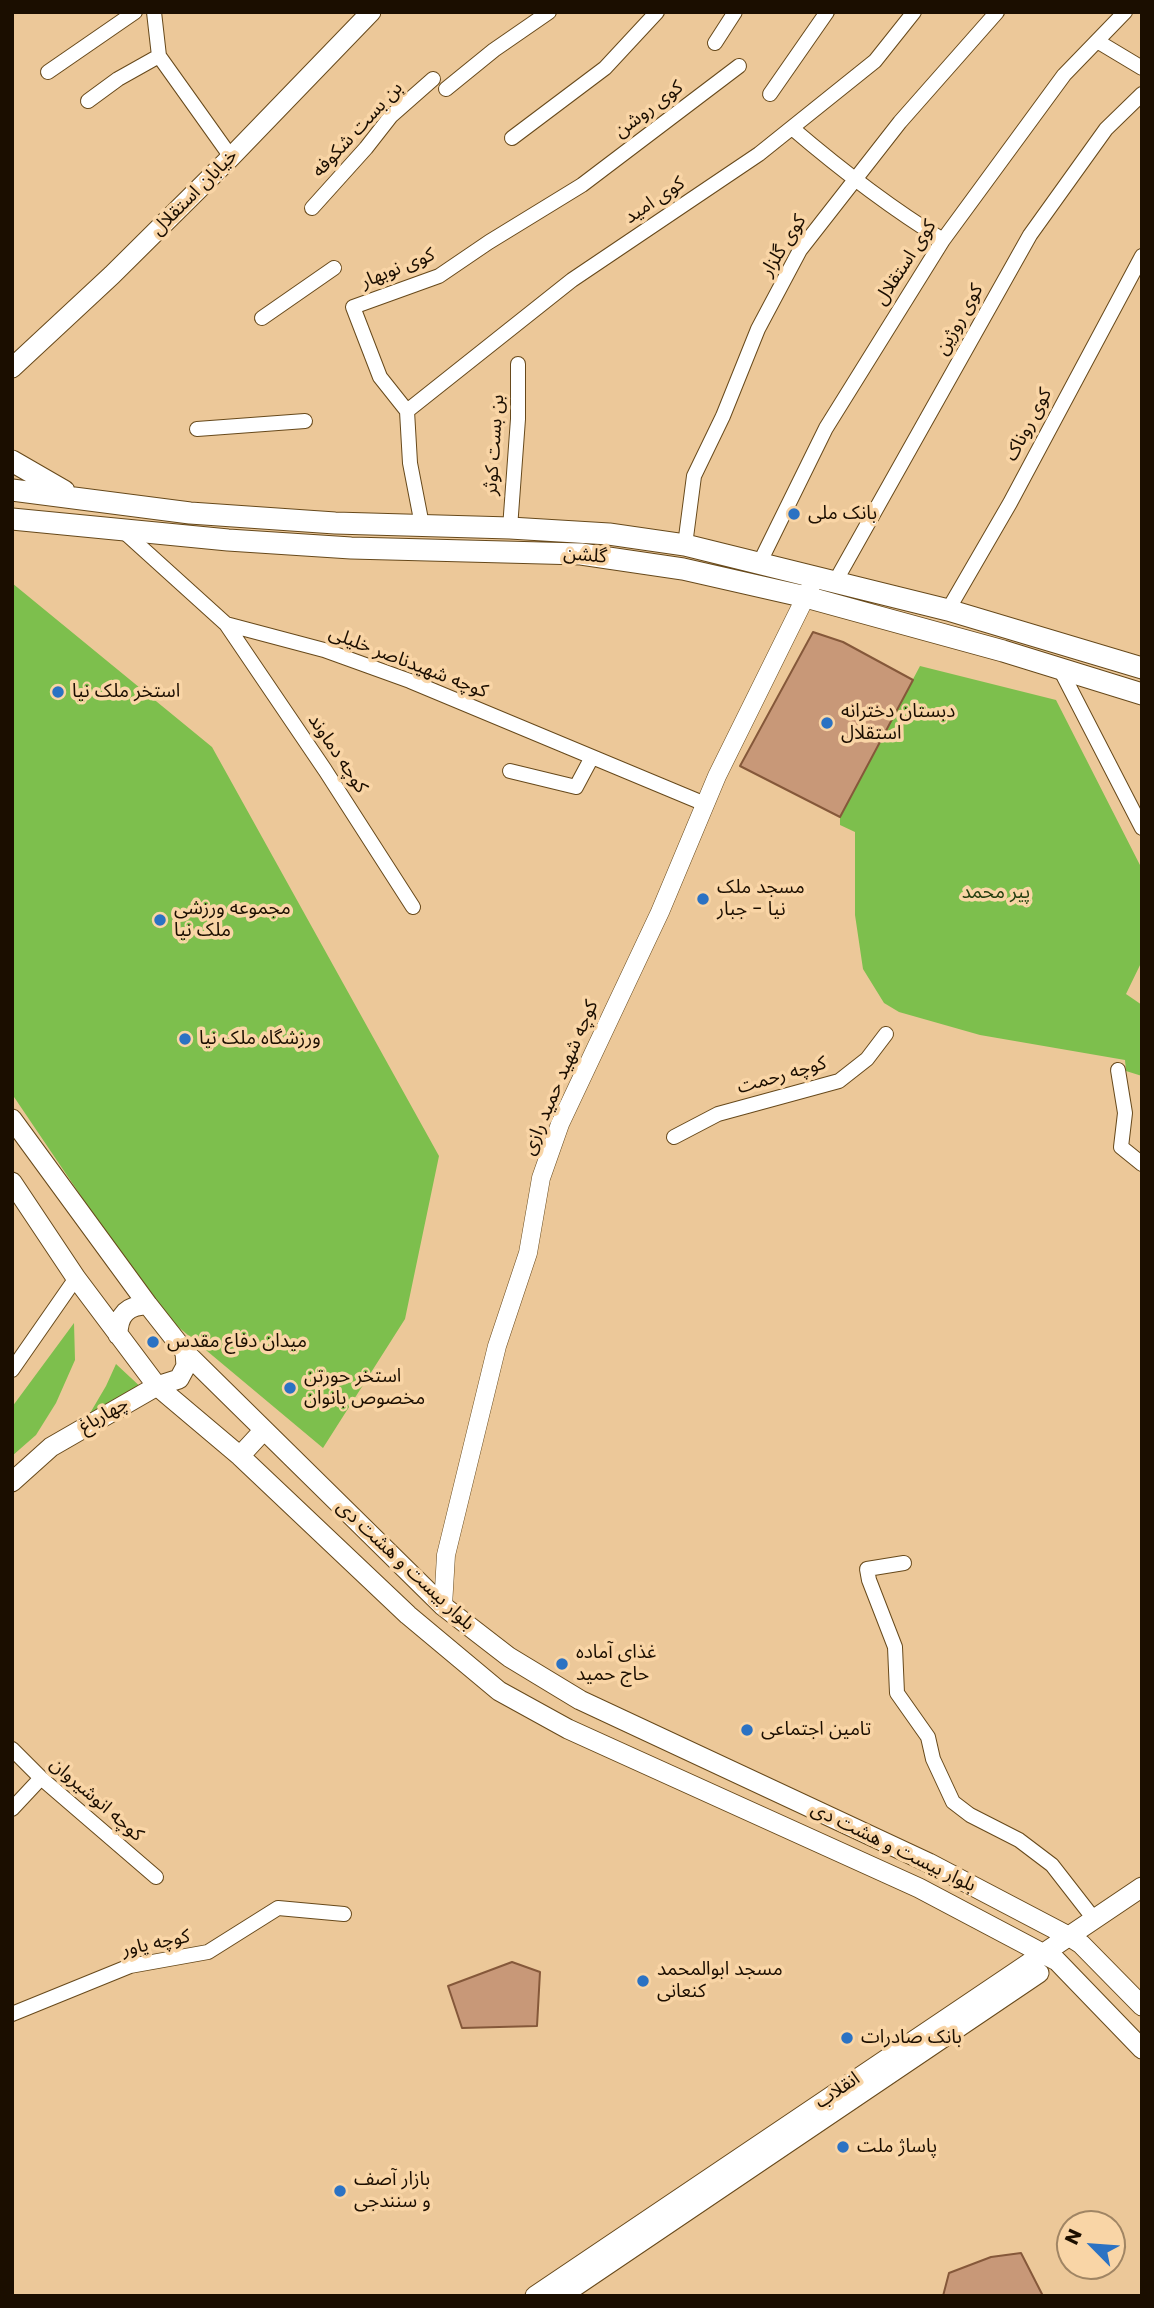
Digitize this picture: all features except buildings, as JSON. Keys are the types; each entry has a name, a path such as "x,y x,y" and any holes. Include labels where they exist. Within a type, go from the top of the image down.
{"main road":[{"name":"خیابان استقلال","path":"12,368 112,275 231,157 371,12"},
{"path":"12,461 79,498"},
{"name":"گلشن","path":"12,490 190,513 335,523 609,534 685,545 948,610 1142,668"},
{"name":"گلشن","path":"12,519 228,540 351,548 581,554 683,569 806,597 1060,668 1142,694"},
{"name":"بلوار بیست و هشت دی","path":"12,1119 185,1352 443,1606 509,1657 580,1700 929,1863 1075,1941 1142,2006"},
{"name":"بلوار بیست و هشت دی","path":"12,1182 76,1278 157,1386 240,1456 408,1615 499,1691 568,1729 919,1888 1050,1958 1142,2049"},
{"path":"118,1335 121,1316 128,1308 148,1305"},
{"name":"چهارباغ","path":"12,1482 51,1447 157,1386 179,1378 186,1366 185,1352"},
{"path":"240,1456 263,1431"},
{"path":"707,1794 720,1767"},
{"name":"انقلاب","path":"1075,1941 1094,1919 1142,1887"},
{"name":"انقلاب","path":"561,2296 1075,1941 1142,1902"},
{"name":"انقلاب","path":"535,2296 1050,1958"}],"street":[{"path":"48,72 135,12"},
{"path":"154,12 159,56 231,157"},
{"path":"446,89 548,12"},
{"path":"512,138 605,68 657,12"},
{"path":"715,43 735,12"},
{"path":"770,94 827,12"},
{"name":"کوی امید","path":"407,411 572,280 759,154 875,61 914,12"},
{"name":"کوی گلزار","path":"685,545 694,476 723,416 758,329 800,250 900,122 998,12"},
{"name":"کوی استقلال","path":"760,562 826,428 943,240 1064,75 1125,12"},
{"path":"1097,41 1142,68"},
{"path":"88,101 118,79 159,56"},
{"name":"کوی روشن","path":"583,185 739,66"},
{"name":"بن بست شکوفه","path":"312,208 391,116 433,79"},
{"name":"کوی روژین","path":"835,582 1030,234 1106,129 1142,94"},
{"path":"792,128 903,216 943,240"},
{"name":"کوی نوبهار","path":"407,411 380,377 353,307 439,276 583,185"},
{"name":"کوی روناک","path":"948,610 1010,503 1142,256"},
{"path":"262,318 334,268"},
{"name":"بن بست کوثر","path":"510,528 518,419 518,364"},
{"path":"407,411 411,463 422,525"},
{"path":"197,429 305,421"},
{"name":"کوچه شهیدناصر خلیلی","path":"120,528 226,624 324,650 410,681 705,804"},
{"name":"کوچه شهید حمید رازی","path":"443,1606 446,1555 497,1346 528,1253 541,1178 560,1124 660,912 723,765 814,576"},
{"name":"کوچه دماوند","path":"226,624 332,780 413,907"},
{"path":"1060,668 1142,828"},
{"path":"510,771 576,787 592,757"},
{"name":"کوچه رحمت","path":"674,1137 718,1114 839,1081 867,1059 886,1034"},
{"path":"1118,1070 1125,1112 1121,1147 1142,1164"},
{"path":"12,1370 76,1278"},
{"path":"904,1563 867,1569 869,1580 895,1647 897,1693 928,1737 933,1759 953,1802 970,1815 1019,1840 1052,1865 1094,1919"},
{"name":"کوچه انوشیروان","path":"12,1749 41,1778 156,1877"},
{"path":"12,1809 41,1778"},
{"name":"کوچه یاور","path":"12,2014 130,1966 208,1952 278,1908 344,1914"}],"green space":[{"name":"مجموعه ورزشی ملک نیا","path":"12,583 212,747 439,1156 405,1319 323,1448 158,1310 12,1094"},
{"name":"پیر محمد","path":"920,666 1056,700 1142,869 1142,961 1126,994 1142,1005 1142,1076 1126,1071 1125,1060 980,1035 899,1012 884,1003 863,969 855,915 855,832 840,825 840,817"},
{"path":"74,1323 75,1360 56,1403 36,1435 12,1456 12,1407"},
{"path":"116,1364 145,1391 86,1420 106,1386"}],"place":[{"name":"بانک ملی","path":"794,514"},
{"name":"استخر ملک نیا","path":"58,692"},
{"name":"دبستان دخترانه استقلال","path":"827,723"},
{"name":"مسجد ملک نیا - جبار","path":"703,899"},
{"name":"مجموعه ورزشی ملک نیا","path":"160,920"},
{"name":"ورزشگاه ملک نیا","path":"185,1039"},
{"name":"میدان دفاع مقدس","path":"153,1342"},
{"name":"استخر حورتن مخصوص بانوان","path":"290,1388"},
{"name":"غذای آماده حاج حمید","path":"562,1664"},
{"name":"تامین اجتماعی","path":"747,1730"},
{"name":"مسجد ابوالمحمد کنعانی","path":"643,1981"},
{"name":"بانک صادرات","path":"847,2038"},
{"name":"پاساژ ملت","path":"843,2147"},
{"name":"بازار آصف و سنندجی","path":"340,2191"}]}
